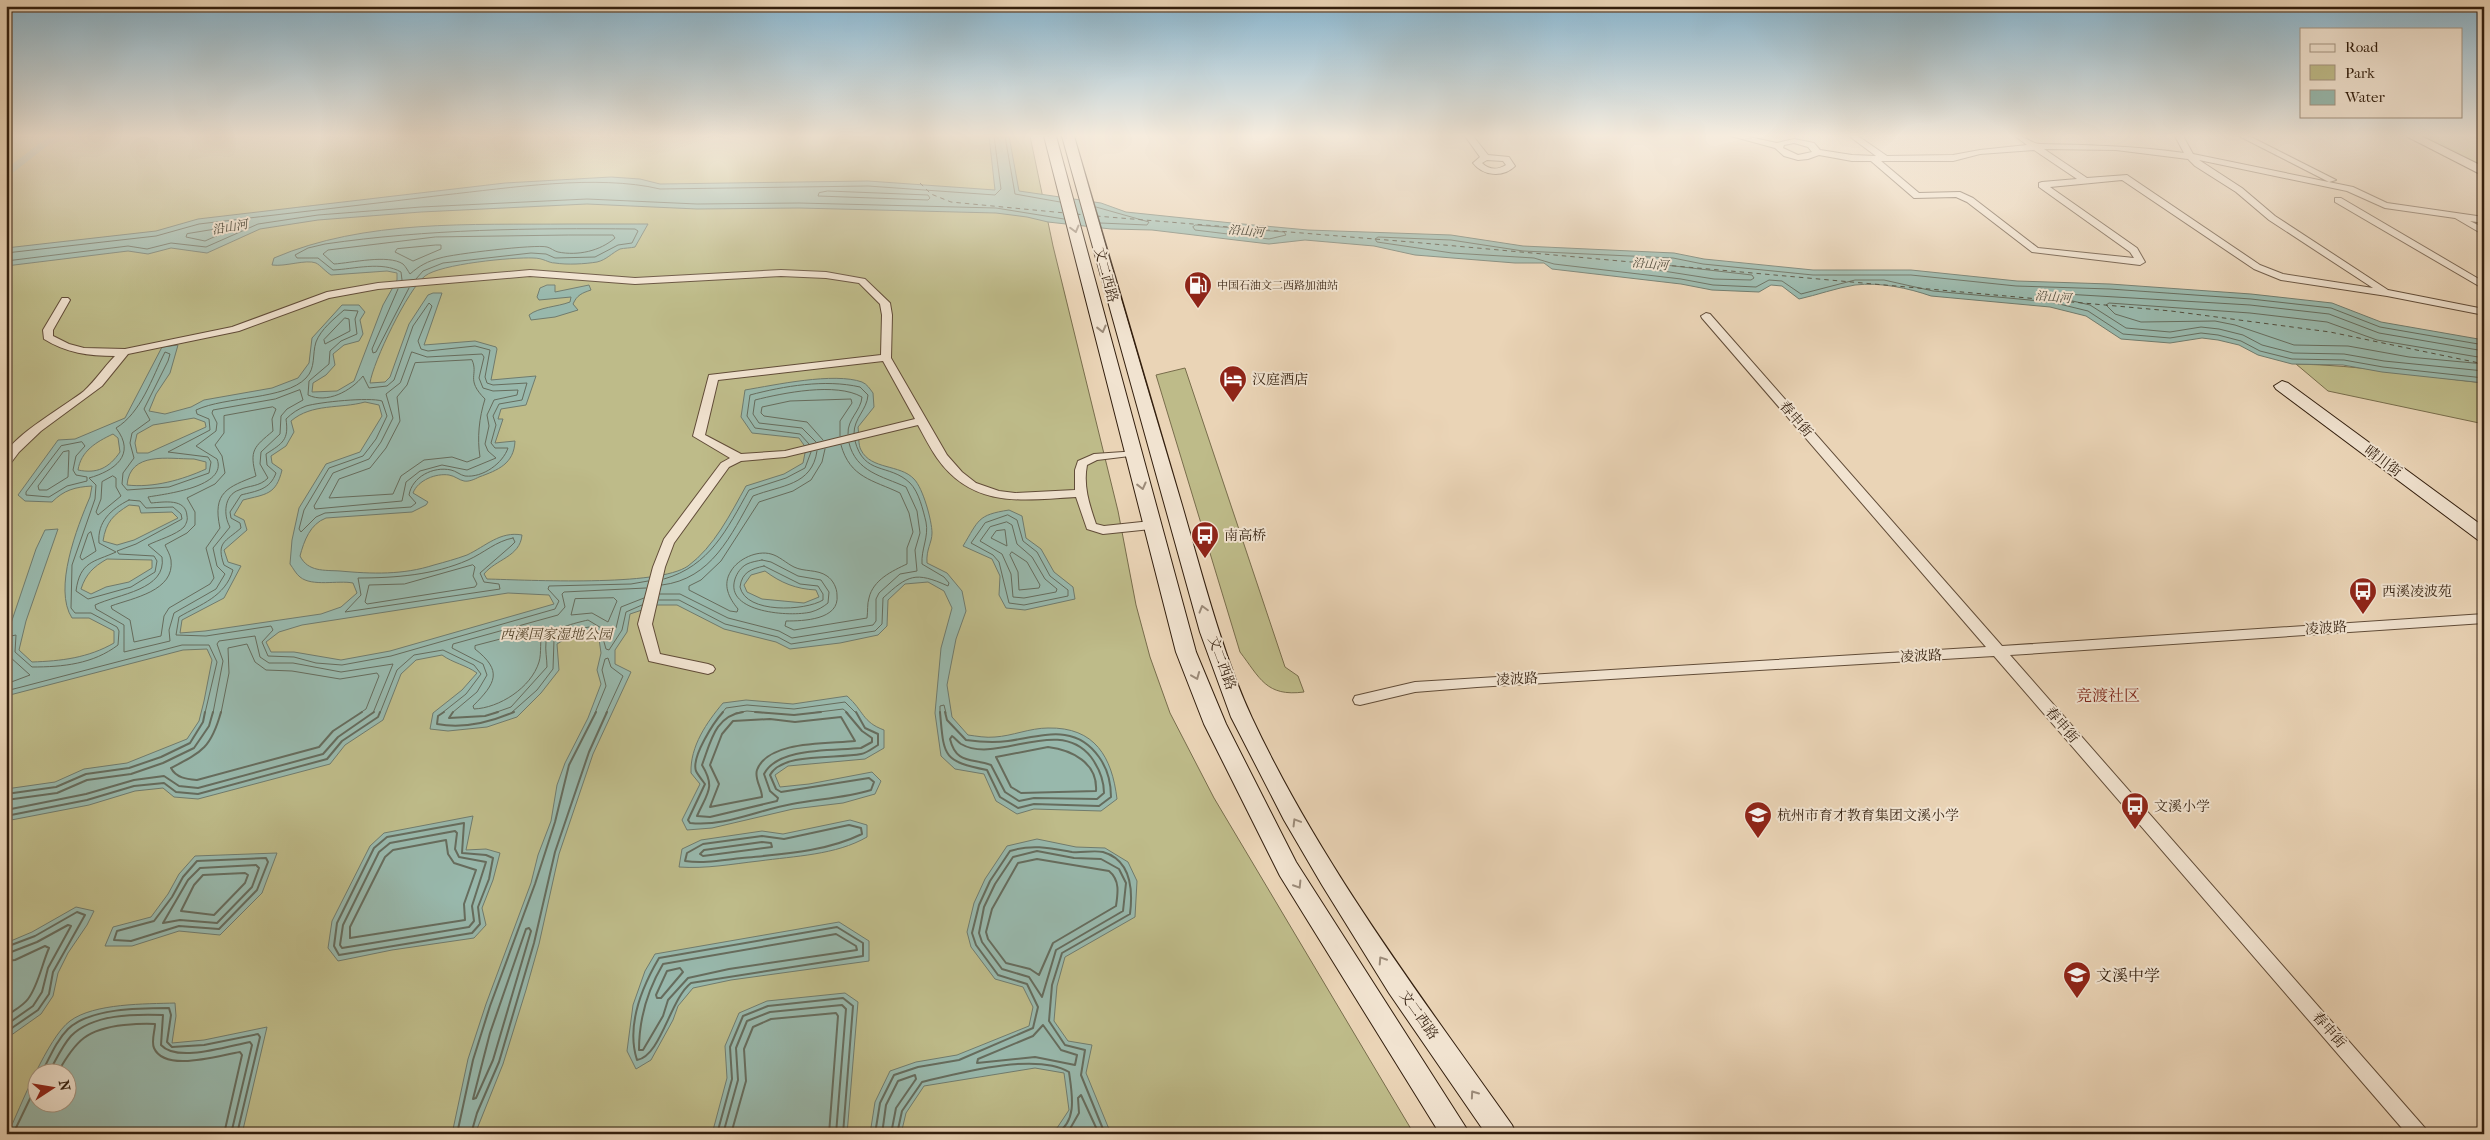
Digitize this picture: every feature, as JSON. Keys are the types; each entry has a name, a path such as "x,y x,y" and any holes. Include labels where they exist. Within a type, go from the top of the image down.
{"main road":[{"name":"文二西路","path":"1067,189 1210,632 1241,716 1292,814 1335,887 1398,985 1502,1134"},
{"name":"文二西路","path":"1082,189 1099,283 1134,453 1151,525 1186,652 1215,724 1252,801 1288,869 1456,1134"},
{"name":"晴川街","path":"2282,386 2484,536"}],"street":[{"path":"1909,189 1917,196 1957,194 1970,200 2035,250 2140,262 2134,250 2048,189"},
{"path":"2142,189 2257,267 2271,274 2387,293 2484,312"},
{"path":"2238,189 2272,218 2387,293"},
{"path":"2352,189 2385,205 2450,213 2484,220"},
{"path":"2338,200 2484,286"},
{"path":"2450,213 2484,232"},
{"path":"65,300 48,330 48,337 84,352 100,354 124,352 235,329 327,295 378,286 530,273 635,281 781,273 847,278 862,281 884,303 887,316 886,358 942,457 972,486 984,492 1015,497 1082,493"},
{"name":"春申街","path":"1706,316 2419,1134"},
{"path":"6,462 25,439 98,384 116,358 124,352"},
{"path":"739,458 699,436 713,377 886,358"},
{"path":"708,669 654,658 645,624 659,567 668,542 725,465 739,458 784,454 920,421"},
{"path":"1134,453 1094,457 1082,463 1079,472 1085,512 1091,526 1103,530 1151,525"},
{"name":"凌波路","path":"1360,700 1415,687 1468,682 1998,651 2484,618"}],"green space":[{"name":"西溪国家湿地公园","path":"6,189 1041,189 1053,246 1118,511 1136,605 1150,657 1170,713 1214,798 1414,1134 6,1134"},
{"path":"2296,364 2367,369 2484,383 2484,424 2328,391"},
{"path":"1185,368 1285,667 1298,676 1304,692 1281,692 1265,684 1240,652 1156,375"}],"water":[{"name":"沿山河","path":"452,189 1019,189 1019,191 1101,203 1126,212 1308,230 1451,235 1523,246 1674,253 1704,259 1813,270 1911,270 2017,281 2110,284 2251,294 2332,303 2381,322 2484,340 2484,383 2382,372 2343,365 2292,364 2258,355 2239,345 2202,338 2170,343 2121,339 2086,316 2050,307 1931,296 1913,290 1884,285 1855,285 1799,299 1782,286 1771,285 1759,292 1712,290 1681,284 1552,269 1544,263 1515,263 1415,255 1374,246 1305,240 1269,244 1152,230 1111,229 1048,222 996,213 799,208 697,209 587,204 421,212 318,220 260,229 207,253 171,248 148,254 128,251 6,266 6,248 156,231 198,219"},
{"path":"648,224 635,247 620,249 597,262 565,264 552,263 537,258 523,258 477,262 433,272 425,276 418,283 392,326 377,359 370,383 385,382 390,377 409,324 428,295 442,293 424,345 475,341 496,347 497,349 491,380 536,376 526,405 501,409 498,419 503,419 495,443 515,441 512,455 498,469 472,480 464,481 444,475 428,478 415,488 413,493 428,502 412,512 326,518 320,521 306,539 300,556 307,565 322,570 376,573 411,571 459,558 493,540 514,534 522,535 517,548 484,574 487,579 592,581 622,580 672,573 688,566 706,549 721,529 746,486 784,474 803,463 806,448 799,438 752,433 741,417 745,390 821,379 850,379 862,382 873,393 874,407 858,427 860,448 872,461 908,474 917,483 929,513 932,528 927,563 947,573 962,591 966,611 956,639 947,685 952,717 968,735 1001,736 1048,728 1064,729 1078,733 1098,747 1105,758 1111,770 1117,799 1101,811 1034,809 1017,814 996,801 984,774 955,769 941,756 935,713 941,648 952,608 944,591 928,582 905,584 888,600 887,626 878,635 840,643 790,649 776,642 724,629 677,605 657,605 630,614 627,632 615,650 615,664 631,672 593,754 559,854 539,944 503,1064 475,1134 452,1134 468,1059 486,1004 531,883 538,855 551,821 557,785 565,763 588,718 601,684 597,670 601,653 599,639 588,632 570,636 557,644 559,670 541,693 517,717 487,727 448,731 430,729 433,713 462,690 477,673 442,655 416,660 401,674 383,720 345,745 330,764 198,799 174,797 163,788 135,791 89,805 6,821 6,789 55,782 84,769 127,763 187,739 199,721 212,660 207,649 183,650 6,696 6,638 36,549 45,530 58,529 26,621 19,650 32,662 43,662 64,660 84,655 114,643 114,631 89,618 72,618 67,606 65,591 69,558 92,486 70,490 52,502 25,501 18,495 58,440 75,439 125,418 162,347 178,345 170,373 156,394 149,411 165,414 191,407 204,400 272,388 298,378 309,363 312,338 342,305 359,305 365,312 360,320 363,334 359,341 344,345 333,354 335,365 326,375 313,383 312,392 337,391 354,381 383,305 397,280 397,273 387,271 331,275 318,264 312,262 272,265 274,258 309,245 381,230 457,225","holes":["365,402 379,405 382,416 360,452 326,464 299,508 292,540 290,564 299,576 305,580 318,583 353,583 357,593 341,607 321,614 180,633 182,620 224,598 241,566 228,562 224,550 247,530 244,520 234,515 243,500 269,492 277,484 282,470 272,463 271,456 286,446 294,432 291,421 308,411","194,418 205,422 206,427 148,453 137,453 135,443 137,434 153,425","113,434 118,438 120,452 107,466 91,471 78,470 82,457 101,440","162,458 194,459 206,462 206,469 187,477 167,482 137,486 127,485 130,474 135,467 143,462","129,505 139,506 141,513 172,512 178,518 134,540 117,545 103,541 108,524 119,512","107,559 152,560 152,568 129,582 106,587 91,594 81,589 85,579 98,565","765,571 789,585 816,590 819,597 804,603 762,599 747,592 744,585 751,575","508,593 549,595 554,604 390,651 341,660 294,652 271,652 266,642 279,632 302,625"]},
{"path":"547,285 555,285 555,292 589,285 591,290 576,298 573,304 578,310 555,317 531,320 529,315 533,312 570,302 571,297 539,300 537,297 540,288"},
{"path":"1009,510 1022,516 1026,538 1041,549 1054,572 1073,587 1075,599 1025,610 1006,608 999,595 1000,576 992,559 963,546 980,520 991,514"},
{"path":"847,696 867,720 884,730 884,748 865,759 788,766 775,775 780,787 809,784 872,772 881,781 875,794 843,803 793,809 712,828 687,830 682,820 700,784 691,773 693,753 706,726 723,703 746,700 793,704"},
{"path":"473,816 466,850 486,849 500,853 493,880 482,908 486,925 474,938 392,950 338,961 328,948 332,921 370,846 384,833"},
{"path":"850,820 867,825 867,837 842,848 815,854 729,865 679,867 682,849 701,840 762,831 783,834"},
{"path":"1037,839 1076,847 1105,848 1128,862 1137,881 1135,917 1065,957 1057,986 1054,1021 1068,1041 1092,1045 1086,1073 1111,1134 1031,1134 1057,1128 1069,1110 1064,1073 1035,1068 924,1086 906,1113 901,1134 870,1134 875,1102 890,1071 916,1062 957,1055 1029,1026 1033,1007 1023,987 995,979 971,947 967,932 974,903 985,879 1007,846"},
{"path":"277,853 262,893 220,935 179,931 132,946 105,946 113,927 151,917 168,894 179,874 195,856"},
{"path":"76,907 94,911 58,973 53,996 41,1014 10,1036 6,1036 6,943 32,932"},
{"path":"839,922 869,941 869,961 731,980 693,988 678,1006 673,1020 651,1060 636,1069 627,1051 633,1005 645,971 655,954"},
{"path":"845,993 858,1002 847,1134 712,1134 727,1078 725,1046 739,1013 767,1001"},
{"path":"175,1003 176,1016 172,1043 204,1040 267,1027 242,1134 8,1134 28,1089 28,1112 78,1112 78,1062 42,1062 62,1029 80,1015 106,1008 135,1004"}],"ferry route":[{"path":"926,189 931,194 951,202 1065,213"},
{"path":"1076,214 1085,215"},
{"path":"1096,216 1411,242 2171,311 2330,332 2484,364"}],"place":[{"name":"中国石油文二西路加油站","path":"1198,309"},
{"name":"汉庭酒店","path":"1233,403"},
{"name":"南高桥","path":"1205,559"},
{"name":"西溪凌波苑","path":"2363,615"},
{"name":"文溪小学","path":"2135,830"},
{"name":"杭州市育才教育集团文溪小学","path":"1758,839"},
{"name":"文溪中学","path":"2077,999"}],"district":[{"name":"竞渡社区","path":"2108,695"}]}
